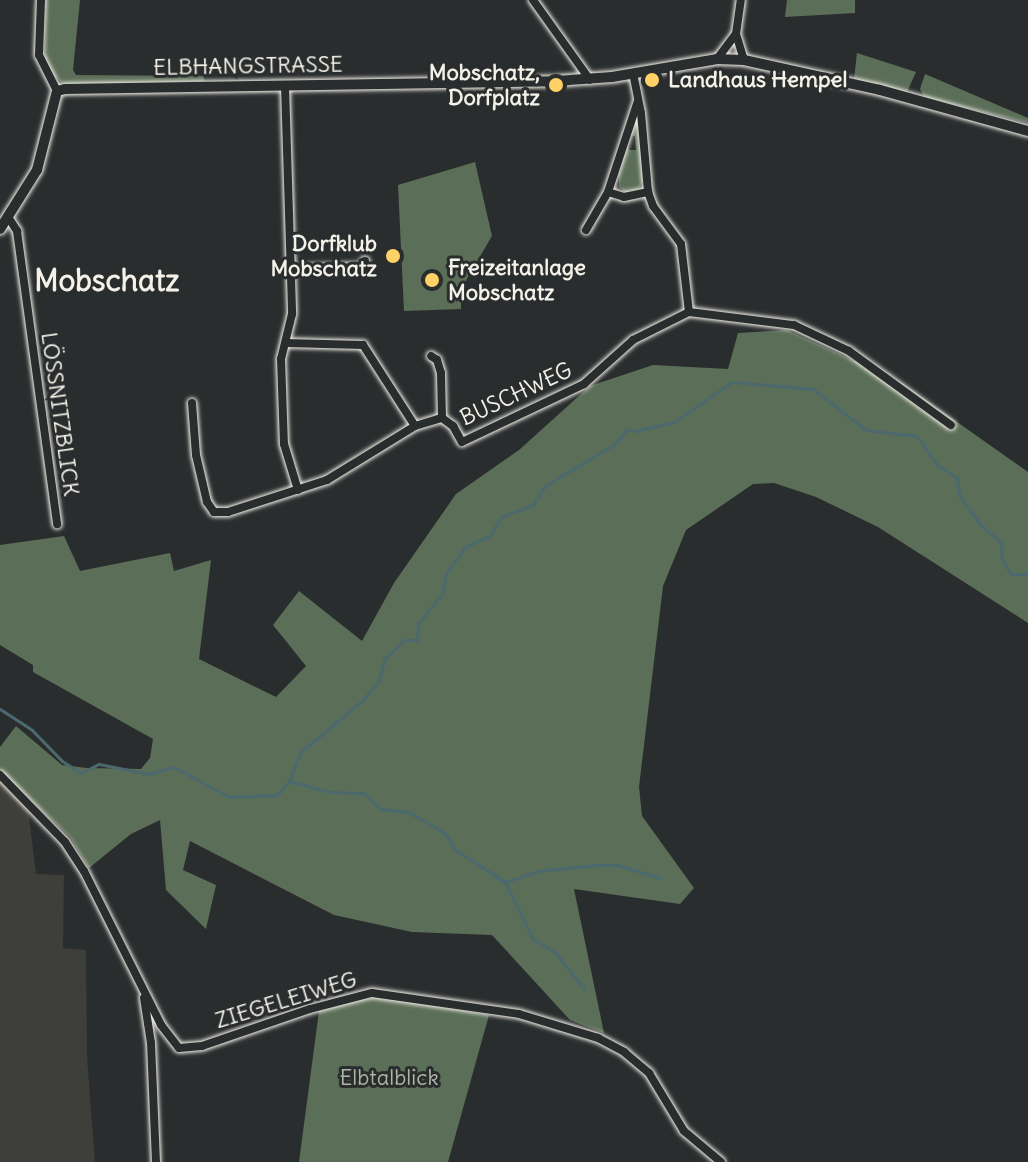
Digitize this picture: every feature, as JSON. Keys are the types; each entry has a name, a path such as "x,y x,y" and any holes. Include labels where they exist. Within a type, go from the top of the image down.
{"street":[{"path":"0,229 41,160 57,91 42,67 39,55 41,0"},
{"path":"533,0 590,80"},
{"path":"741,0 736,34 744,60"},
{"path":"717,59 736,34"},
{"name":"ELBHANGSTRASSE","path":"57,91 590,80 717,59 744,60 890,92 1028,131"},
{"path":"633,73 648,192 653,206 681,244 689,312 794,325 849,351 951,425"},
{"path":"285,86 292,314 281,359 284,444 298,490"},
{"path":"586,230 608,192 638,101"},
{"path":"608,192 624,197 648,192"},
{"name":"LÖSSNITZBLICK","path":"8,217 17,231 57,524"},
{"path":"290,269 365,267 365,261"},
{"name":"BUSCHWEG","path":"442,418 453,426 462,442 584,384 633,340 689,312"},
{"path":"286,343 363,345 415,426"},
{"path":"192,403 200,475 207,502 214,512 228,512 298,490 342,472 415,426 442,418 441,373 437,360 431,356"},
{"name":"ZIEGELEIWEG","path":"0,775 72,852 143,993 170,1039 179,1048 188,1049 310,1009 372,993 548,1021 598,1038 624,1052 649,1073 684,1131 721,1162"},
{"path":"143,993 151,1043 156,1162"}],"shaded area":[{"path":"0,775 27,800 36,874 64,875 63,948 86,950 87,1057 95,1162 0,1162"}],"green space":[{"path":"46,0 80,0 73,70 76,75 204,76 204,81 63,84 51,73 45,59"},
{"path":"787,0 855,0 855,13 785,17"},
{"path":"857,53 916,72 907,92 854,79"},
{"path":"925,74 1028,118 1028,123 924,97 920,89"},
{"path":"637,114 644,178 638,191 626,193 619,187 619,174 627,145 629,150 636,150 635,136 629,135"},
{"path":"475,162 492,236 461,289 461,309 404,311 398,185"},
{"path":"787,330 902,383 1028,472 1028,623 878,527 816,497 774,483 753,484 686,530 663,586 639,787 642,816 694,888 680,904 574,889 604,1033 570,1020 492,935 412,932 334,915 190,841 183,870 216,885 206,929 166,890 160,820 131,834 89,868 70,837 0,771 0,747 16,726 62,765 87,768 141,769 150,758 153,739 33,672 33,665 0,645 0,545 64,536 80,571 170,553 174,571 211,560 199,659 276,697 306,666 273,625 299,591 362,641 394,583 456,494 519,450 590,386 653,365 728,369 738,333"},
{"name":"Elbtalblick","path":"373,996 489,1015 448,1162 299,1162 319,1011"}],"waterway":[{"path":"0,709 32,730 62,761 81,773 99,764 149,774 174,767 229,797 277,795 289,781 301,752 363,700 379,680 385,658 404,640 417,640 418,624 442,594 446,574 465,547 490,536 501,517 533,505 545,486 615,444 627,429 635,431 674,422 732,382 813,389 866,430 917,436 937,465 957,478 959,495 979,523 1001,543 1002,560 1011,574 1028,574"},
{"path":"289,781 330,792 364,793 380,809 408,812 447,835 454,849 505,882 538,871 597,865 617,865 660,878"},
{"path":"505,882 533,939 555,952 584,989"}],"place":[{"name":"Landhaus Hempel","path":"652,80"},
{"name":"Mobschatz, Dorfplatz","path":"556,85"},
{"name":"Dorfklub Mobschatz","path":"393,256"},
{"name":"Freizeitanlage Mobschatz","path":"432,280"}],"district":[{"name":"Mobschatz","path":"107,280"}]}
